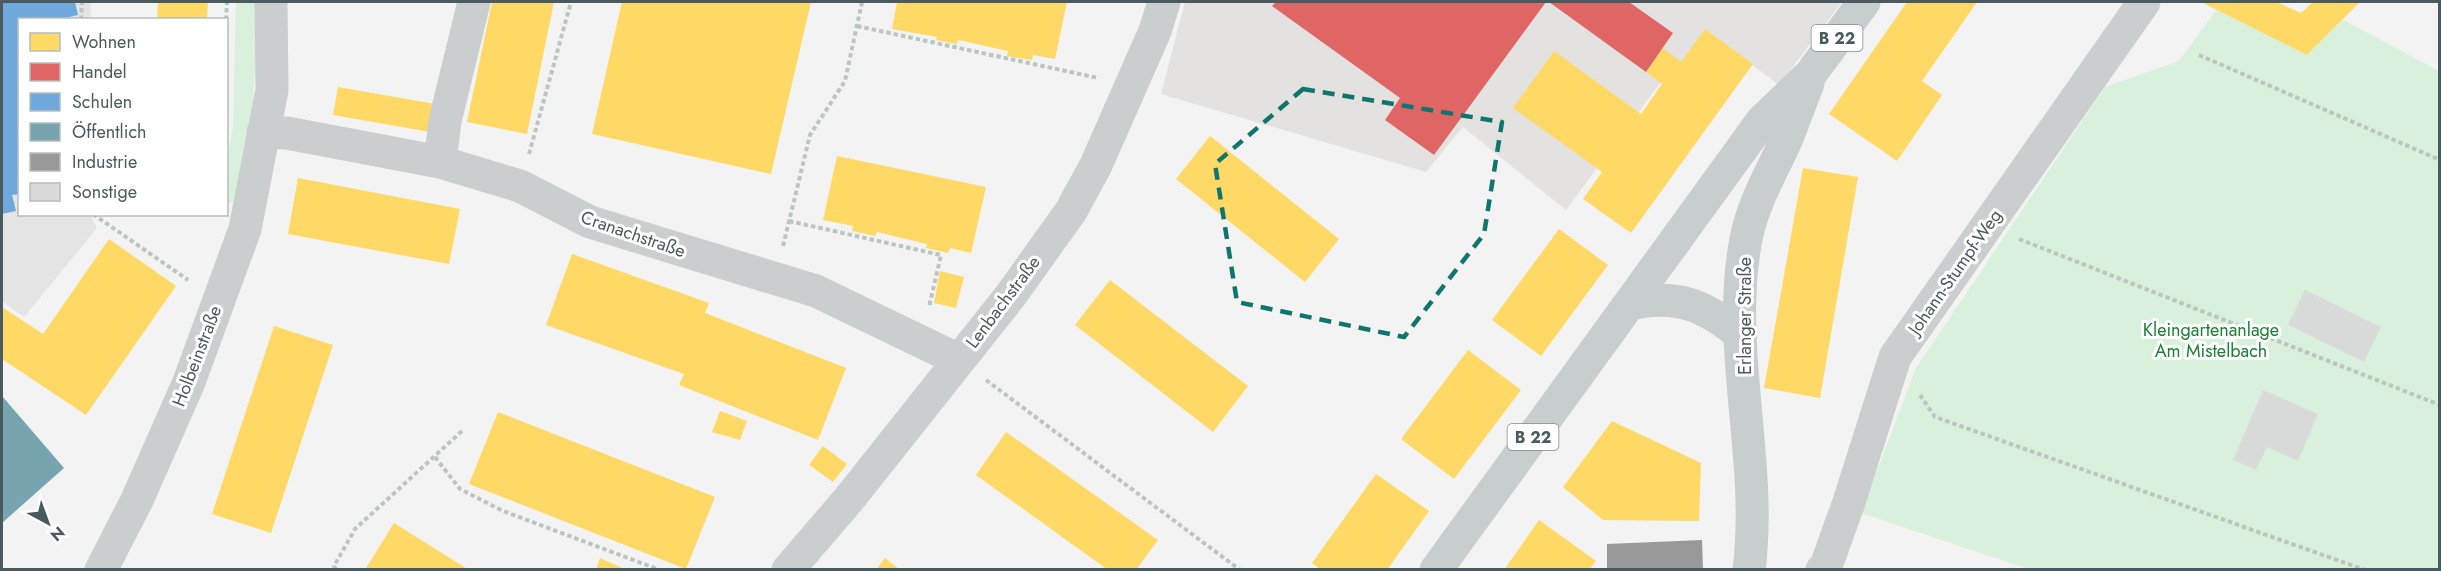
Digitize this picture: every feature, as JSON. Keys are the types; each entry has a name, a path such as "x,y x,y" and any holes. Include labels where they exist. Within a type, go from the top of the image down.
{"main road":[{"name":"B 22","path":"1436,570 1762,121 1810,75 1864,2"},
{"name":"Erlanger Straße","path":"1749,570 1754,521 1753,491 1741,335 1746,239 1762,188 1786,139 1810,75"},
{"path":"1630,304 1652,299 1672,299 1698,306 1720,318 1741,335"}],"street":[{"name":"Holbeinstraße","path":"101,570 137,500 193,372 245,229 272,90 271,2"},
{"path":"440,162 445,121 474,2"},
{"name":"Lenbachstraße","path":"788,570 849,499 1011,295 1071,211 1096,165 1155,31 1164,2"},
{"name":"Johann-Stumpf-Weg","path":"1822,570 1826,566 1850,502 1895,357 2144,2"},
{"name":"Cranachstraße","path":"263,132 287,133 440,162 520,186 590,222 816,291 959,360"}],"path":[{"path":"81,18 82,2"},
{"path":"226,18 227,2"},
{"path":"520,186 571,2"},
{"path":"776,279 810,135 845,81 862,2"},
{"path":"857,26 1131,85"},
{"path":"2199,55 2439,160"},
{"path":"96,216 194,284"},
{"path":"789,220 941,255 921,342"},
{"path":"2015,238 2439,405"},
{"path":"959,360 1240,570"},
{"path":"1918,391 1935,417 2365,570"},
{"path":"336,570 334,566 355,529 462,431"},
{"path":"435,457 460,489 503,511 660,570"}],"highlighted area":[{"path":"1303,89 1502,122 1484,234 1404,337 1237,302 1215,164"}],"shaded area":[{"path":"2,2 91,2 90,18 18,18 18,216 91,216 97,228 24,317 2,301"},
{"path":"1185,2 1842,2 1779,85 1747,61 1667,74 1566,210 1463,127 1426,172 1161,94"}],"green space":[{"path":"236,2 259,2 252,121 239,203 228,202 228,157 233,125"},
{"name":"Kleingartenanlage Am Mistelbach","path":"2217,9 2307,55 2343,20 2439,71 2439,569 2028,569 1861,513 1916,368 2105,87 2179,61"}],"building: Wohnen":[{"path":"158,2 208,2 207,18 157,18"},
{"path":"492,2 554,2 527,134 467,122"},
{"path":"622,2 811,2 771,174 592,134"},
{"path":"897,2 1067,2 1055,59 1033,55 1032,60 1007,56 1008,51 958,40 957,44 936,40 937,37 892,29"},
{"path":"1907,2 1977,2 1922,81 1942,95 1897,161 1829,114"},
{"path":"2201,2 2277,2 2301,13 2313,2 2360,2 2307,55"},
{"path":"1705,29 1753,64 1631,233 1583,199 1602,172 1513,108 1554,51 1641,114 1662,84 1646,72 1663,48 1681,62"},
{"path":"338,87 441,105 436,133 333,115"},
{"path":"1210,136 1339,239 1305,282 1176,179"},
{"path":"837,156 986,187 971,253 950,248 948,253 926,248 927,244 877,232 875,236 852,231 853,226 823,220"},
{"path":"1803,168 1858,177 1820,398 1764,388"},
{"path":"298,178 460,209 449,264 288,234"},
{"path":"1559,229 1608,265 1541,356 1492,320"},
{"path":"109,239 176,286 86,415 2,359 2,307 43,334"},
{"path":"572,254 709,303 705,313 846,368 818,440 679,385 684,374 546,325"},
{"path":"940,271 964,277 956,308 934,303"},
{"path":"1110,280 1248,386 1213,432 1075,325"},
{"path":"274,326 333,345 271,533 212,514"},
{"path":"1468,350 1521,390 1454,479 1401,439"},
{"path":"720,411 747,421 740,440 712,432"},
{"path":"498,412 715,497 686,569 469,484"},
{"path":"1612,421 1701,463 1699,521 1603,520 1563,487"},
{"path":"1006,432 1158,540 1136,570 1108,570 976,475"},
{"path":"823,446 847,464 833,482 809,465"},
{"path":"1376,474 1429,511 1387,570 1321,570 1312,563"},
{"path":"1539,520 1596,561 1589,570 1504,570"},
{"path":"394,523 469,570 365,570"},
{"path":"600,558 627,570 596,570"},
{"path":"885,558 900,570 876,570"}],"building: Handel":[{"path":"1276,2 1546,2 1434,155 1385,120 1400,98 1272,6"},
{"path":"1549,2 1629,2 1673,33 1646,72"}],"building: Schulen":[{"path":"2,2 75,2 78,15 65,18 18,18 18,194 12,195 16,211 2,214"}],"building: Öffentlich":[{"path":"2,396 64,468 2,523"}],"building: Industrie":[{"path":"1702,540 1703,570 1607,570 1607,544"}],"building: Sonstige":[{"path":"2305,290 2381,327 2364,362 2288,325"},
{"path":"2263,390 2318,414 2298,461 2267,447 2256,470 2233,460"}]}
